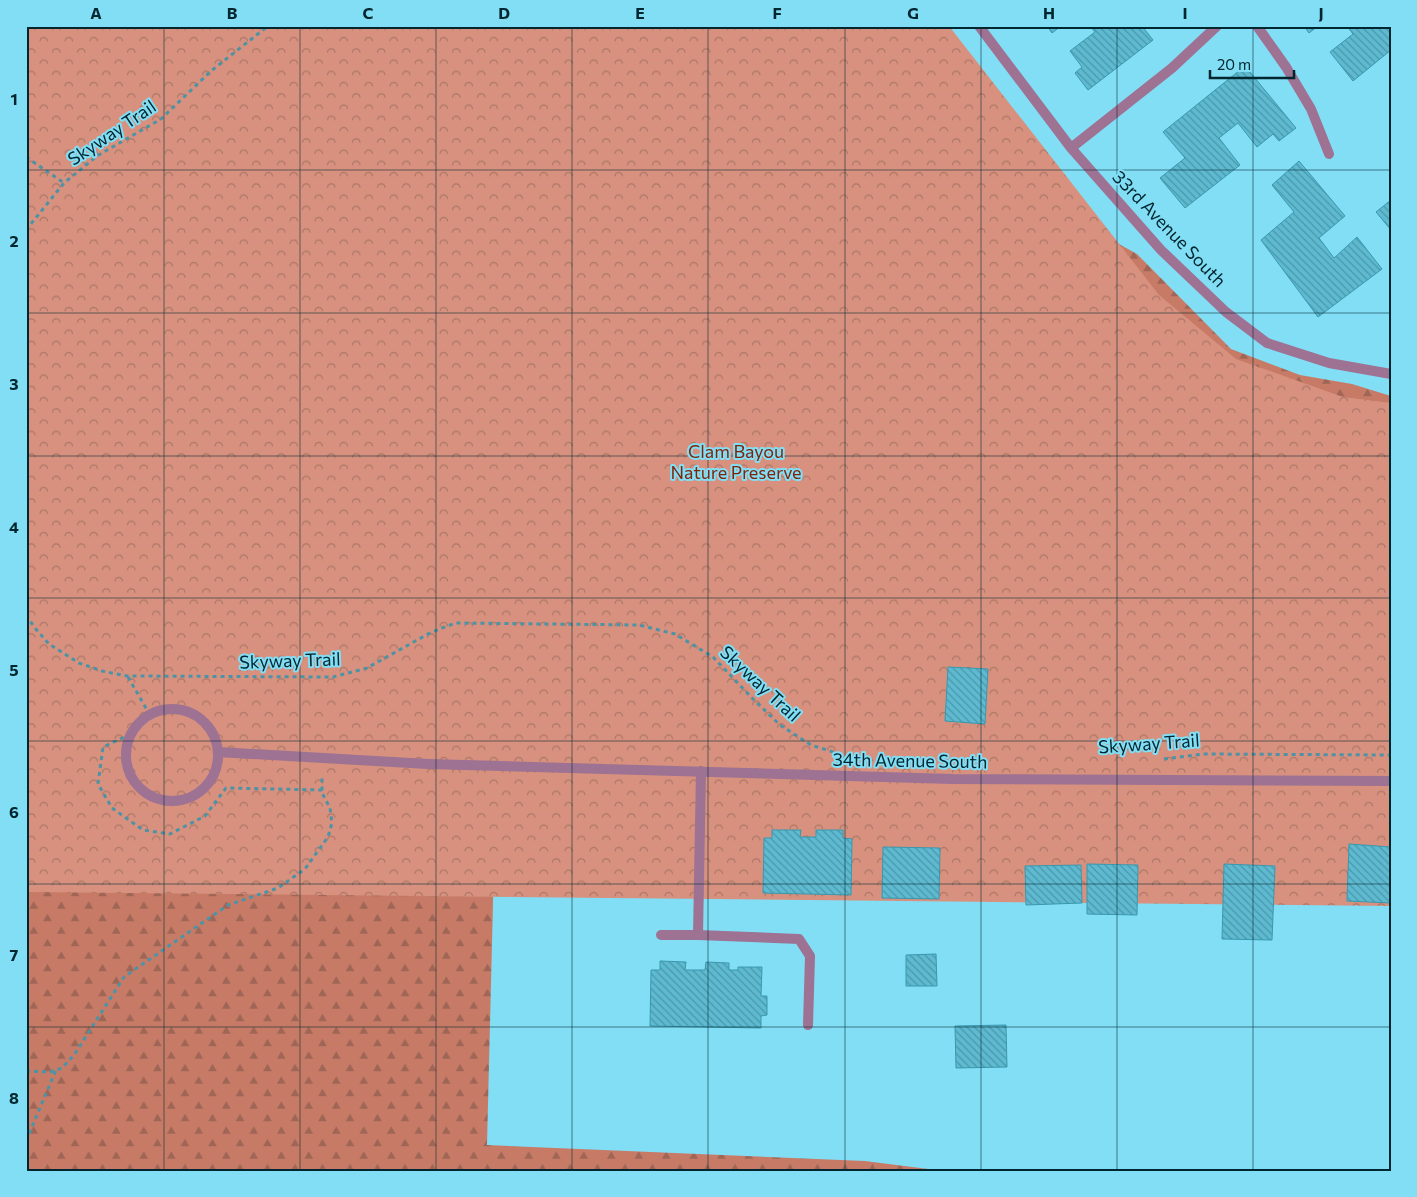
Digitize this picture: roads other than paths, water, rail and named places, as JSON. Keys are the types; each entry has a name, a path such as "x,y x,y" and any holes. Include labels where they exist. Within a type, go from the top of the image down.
{"street":[{"name":"33rd Avenue South","path":"979,26 1071,148 1161,250 1226,312 1267,343 1329,363 1391,374"},
{"path":"1071,148 1172,68 1217,26"},
{"path":"1257,26 1286,67 1311,109 1329,154"},
{"path":"175,708 190,712 203,720 213,732 218,752 218,762 214,776 205,788 192,797 178,801 162,800 148,794 137,784 129,771 126,756 131,734 145,717 160,710 175,708"},
{"name":"34th Avenue South","path":"218,752 428,764 953,779 1391,781"},
{"path":"698,936 701,771"},
{"path":"661,935 799,939 810,956 808,1025"}],"park label":[{"name":"Clam Bayou Nature Preserve","path":"736,462"}]}
